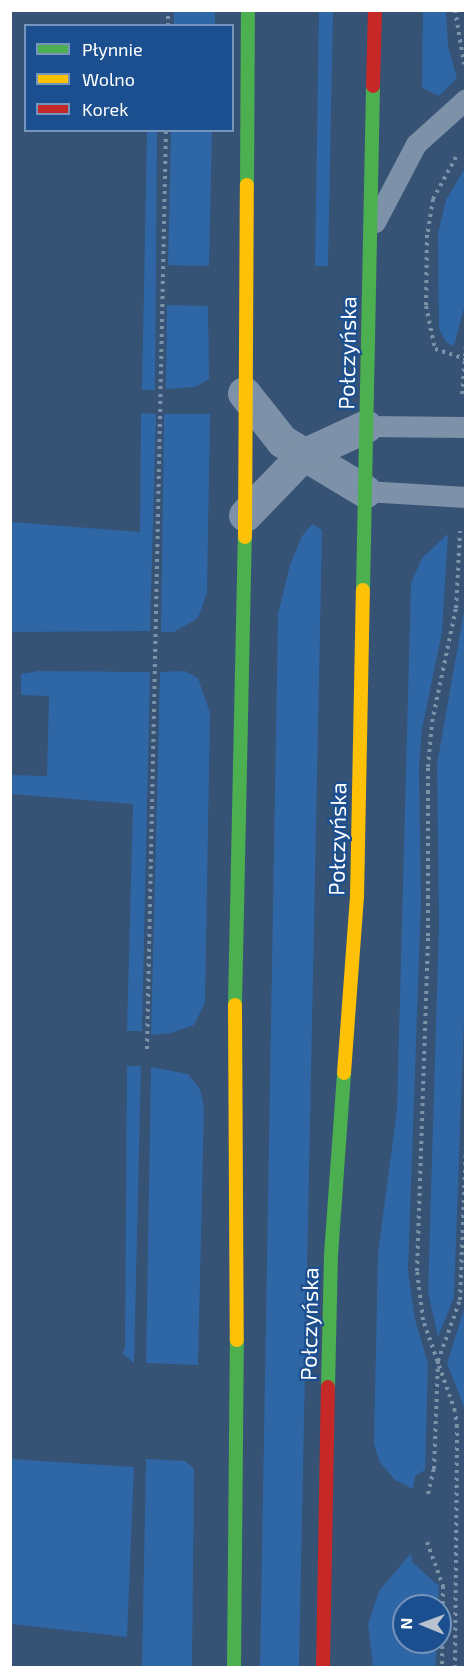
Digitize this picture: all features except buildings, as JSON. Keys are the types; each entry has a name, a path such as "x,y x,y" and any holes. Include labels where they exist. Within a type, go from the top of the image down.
{"main road":[{"path":"234,1668 238,1427 234,1060 245,515 248,10"},
{"name":"Połczyńska","path":"323,1668 331,1255 357,897 375,10"}],"street":[{"path":"244,393 282,441 365,491"},
{"path":"245,515 303,455 366,426"}],"lane":[{"path":"371,230 416,144 465,99"},
{"path":"366,426 465,427"},
{"path":"365,491 465,497"}],"path":[{"path":"455,10 465,68"},
{"path":"147,1049 166,132"},
{"path":"459,154 433,199 425,288 435,349 465,359"},
{"path":"462,386 465,344"},
{"path":"455,1668 458,1427 423,1320 417,1271 428,936 428,767 432,722 456,608 460,529"},
{"path":"428,1494 434,1468 438,1361 460,1299 465,1145"},
{"path":"427,1542 443,1586 442,1668"}],"shaded area":[{"path":"174,11 215,11 215,24 174,24"},
{"path":"319,11 333,11 328,266 315,266"},
{"path":"423,11 446,11 448,46 457,78 439,96 422,88"},
{"path":"147,132 157,132 155,390 142,390"},
{"path":"171,132 212,132 209,266 168,265"},
{"path":"465,168 465,304 454,346 446,342 439,329 438,233 446,200"},
{"path":"167,305 208,306 209,379 195,387 166,389"},
{"path":"141,413 156,414 150,631 11,632 11,522 140,532"},
{"path":"164,414 210,414 207,593 198,618 174,632 161,632"},
{"path":"312,524 322,530 299,1667 260,1668 278,614 290,565 302,536"},
{"path":"448,534 442,632 422,729 419,767 421,902 408,1271 415,1319 428,1364 425,1470 415,1476 413,1489 395,1480 379,1461 374,1443 378,1253 397,1109 411,583 422,558"},
{"path":"465,606 466,965 454,1297 438,1337 428,1292 439,924 437,764"},
{"path":"39,671 150,672 142,1031 127,1031 133,804 11,794 11,775 47,776 49,696 21,695 21,674"},
{"path":"185,671 198,678 210,713 205,1003 194,1025 171,1033 151,1035 160,672"},
{"path":"127,1066 141,1066 134,1363 122,1353 125,1349"},
{"path":"151,1067 188,1074 200,1089 204,1108 198,1365 146,1363"},
{"path":"465,1306 465,1410 447,1363"},
{"path":"11,1459 134,1467 127,1637 11,1624"},
{"path":"146,1459 185,1461 194,1469 192,1667 142,1667"},
{"path":"411,1553 412,1562 439,1586 439,1594 392,1594 392,1654 436,1654 435,1667 373,1667 368,1624 379,1591"}],"traffic: fast":[{"path":"247,185 248,10"},
{"path":"363,590 373,86"},
{"path":"235,1005 245,537"},
{"path":"328,1387 331,1255 344,1073"},
{"path":"234,1668 237,1340"}],"traffic: slow":[{"path":"245,537 247,185"},
{"path":"344,1073 357,897 363,590"},
{"path":"235,1005 237,1340"}],"traffic: jam":[{"path":"373,86 375,10"},
{"path":"323,1668 328,1387"}]}
